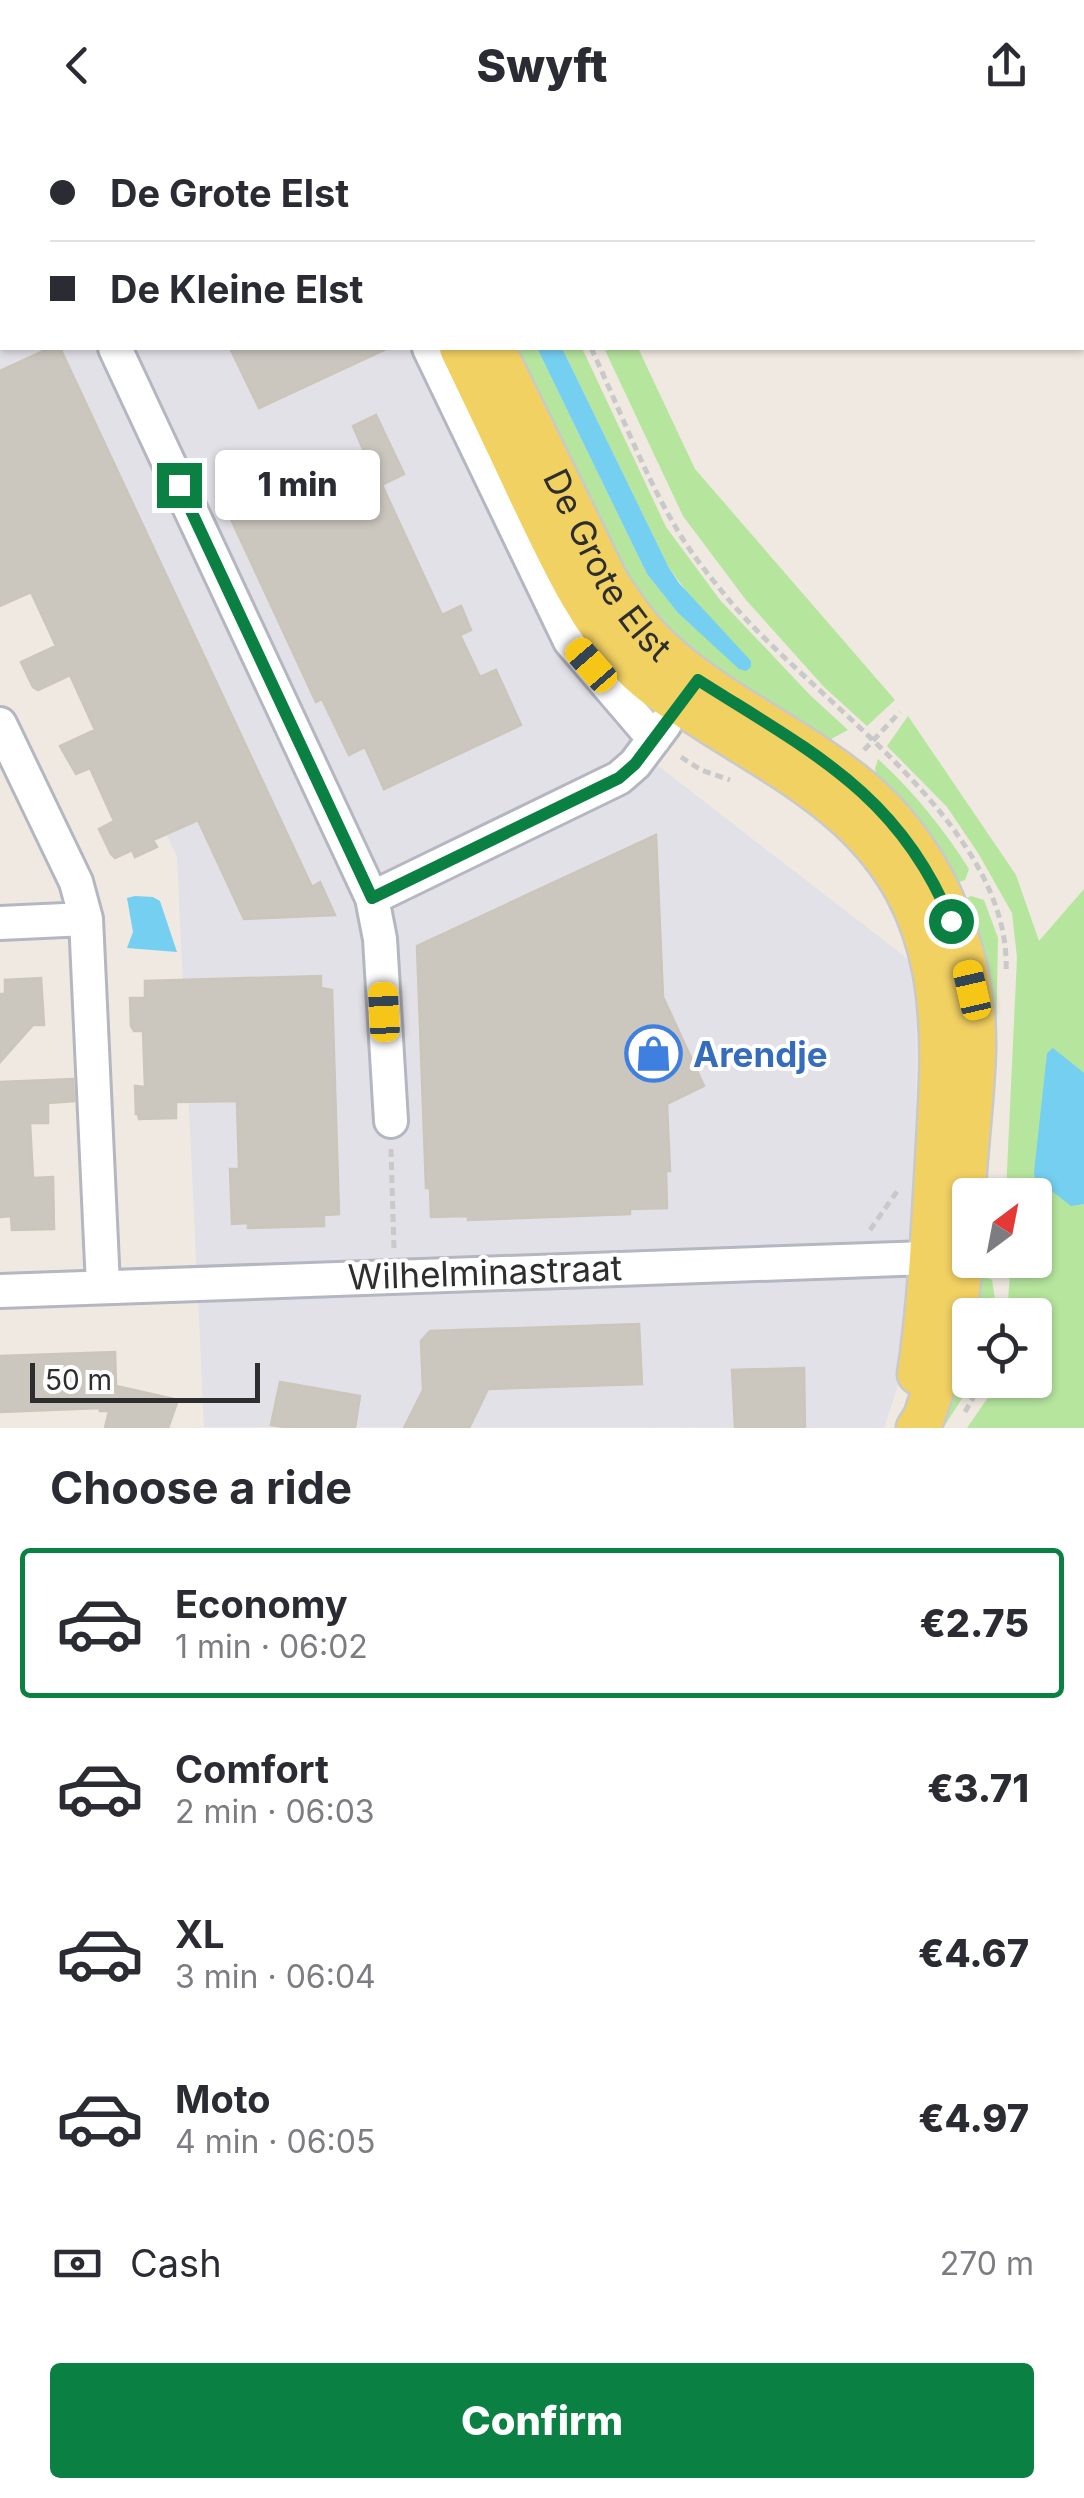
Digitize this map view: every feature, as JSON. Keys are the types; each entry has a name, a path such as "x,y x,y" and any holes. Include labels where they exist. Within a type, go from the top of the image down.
{"main road":[{"name":"De Grote Elst","path":"461,350 574,588 634,669 812,753 872,799 926,868 960,942 972,990 975,1048 961,1178"},
{"name":"De Grote Elst","path":"495,350 608,582 689,692"},
{"name":"De Grote Elst","path":"904,1428 952,1261"},
{"name":"De Grote Elst","path":"917,1428 954,1323 953,1278"}],"street":[{"path":"116,350 372,898 380,939 391,1121"},
{"path":"430,350 570,641 654,738"},
{"path":"372,898 619,778 635,764 689,692"},
{"path":"0,724 76,882 86,919 104,1286"},
{"path":"0,923 86,919"},
{"name":"Wilhelminastraat","path":"0,1291 104,1286 394,1288 849,1260 952,1258"}],"path":[{"path":"654,738 700,770 743,784"},
{"path":"391,1121 394,1288"},
{"path":"849,1260 902,1181"},
{"path":"964,1412 972,1398"}],"shaded area":[{"path":"0,350 446,350 639,751 917,966 915,1334 884,1428 204,1427 177,857 0,479"}],"green space":[{"path":"506,350 538,350 647,574 678,613 746,671 669,568 563,350 583,350 666,527 720,600 848,730 829,740 816,741 644,620"},
{"path":"605,350 639,350 695,469 895,700 867,726 824,687 746,600 683,516"},
{"path":"908,716 1016,875 1039,941 1084,889 1084,1428 967,1428 988,1398 1052,1398 1052,1298 1008,1298 1010,1278 1052,1278 1052,1178 1007,1178 1017,957 1012,913 947,807 887,746"},
{"path":"878,759 916,797 949,839 969,869 965,880 948,886 879,785 875,769"},
{"path":"971,896 984,900 998,938 996,1046 983,1178 983,1178 955,904"},
{"path":"983,1278 992,1280 995,1298 967,1298 970,1286"},
{"path":"952,1355 952,1398 962,1398 943,1428 933,1428"}],"water":[{"path":"538,350 563,350 669,568 751,661 751,667 746,671 739,669 678,613 647,574"},
{"path":"127,898 160,901 177,952 127,948 133,932"},
{"path":"1053,1048 1084,1073 1084,1204 1071,1206 1052,1191 1052,1178 1035,1178 1047,1053"}],"building":[{"path":"46,350 61,350 312,887 320,882 335,915 244,919 198,820 153,840 157,847 135,857 132,850 115,858 111,854 99,829 114,821 90,768 76,774 60,746 95,730 70,675 38,690 21,662 56,646 31,592 0,606 0,371"},
{"path":"231,350 384,350 259,408"},
{"path":"376,415 404,474 382,485 442,615 461,606 471,630 460,635 480,677 496,670 521,725 384,789 365,747 349,755 322,699 316,702 231,519 366,456 353,426"},
{"path":"656,835 663,997 704,1086 667,1104 667,1208 630,1209 630,1214 468,1220 468,1216 431,1217 430,1188 426,1188 417,946"},
{"path":"321,976 321,988 332,990 339,1214 324,1215 324,1226 248,1228 248,1223 232,1224 230,1169 239,1169 237,1101 176,1102 176,1118 139,1119 135,1086 145,1087 143,1031 134,1031 131,1026 130,998 145,998 145,981"},
{"path":"41,978 44,1025 33,1025 0,1062 0,994 5,994 5,980"},
{"path":"73,1079 74,1101 48,1103 48,1123 30,1123 33,1178 53,1177 54,1229 12,1230 11,1216 0,1217 0,1082"},
{"path":"639,1324 642,1384 488,1389 469,1428 404,1428 423,1390 421,1341 430,1331"},
{"path":"115,1352 116,1386 178,1400 168,1428 105,1428 109,1411 100,1408 0,1412 0,1356"},
{"path":"804,1368 805,1428 735,1428 732,1370"},
{"path":"280,1382 360,1396 355,1428 271,1425"}],"place":[{"name":"Arendje","path":"654,1054"}],"route":[{"path":"179,485 372,898 619,778 635,764 698,680 812,753 872,799 926,868 951,921"}]}
